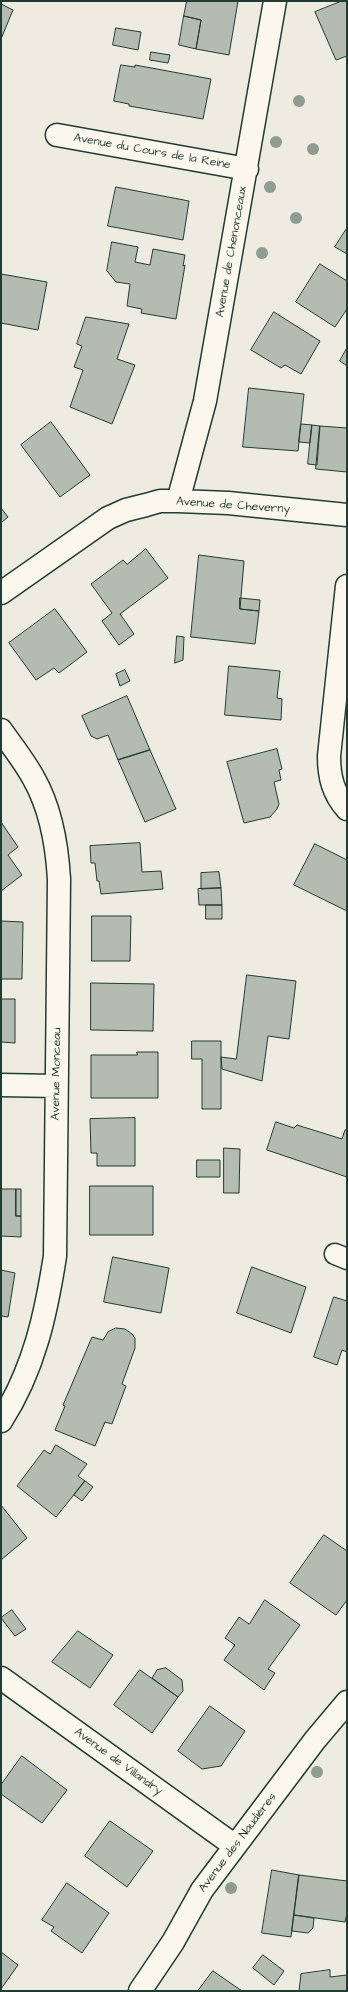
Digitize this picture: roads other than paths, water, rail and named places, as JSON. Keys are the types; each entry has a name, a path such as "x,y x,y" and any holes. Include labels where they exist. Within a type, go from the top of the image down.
{"street":[{"name":"Avenue de Chenonceaux","path":"178,501 205,401 247,169 275,1"},
{"name":"Avenue du Cours de la Reine","path":"57,135 247,169"},
{"name":"Avenue de Cheverny","path":"1,593 108,518 126,510 146,504 160,501 228,503 347,515"},
{"path":"347,586 329,756 331,782 340,801 347,809"},
{"name":"Avenue Monceau","path":"1,730 30,772 41,794 58,852 59,879 55,1256 45,1316 29,1366 18,1393 1,1421"},
{"path":"1,1085 56,1086"},
{"name":"Avenue de Villandry","path":"1,1678 235,1846"},
{"name":"Avenue des Naudières","path":"140,1991 173,1942 202,1890 315,1740 347,1702"}]}
